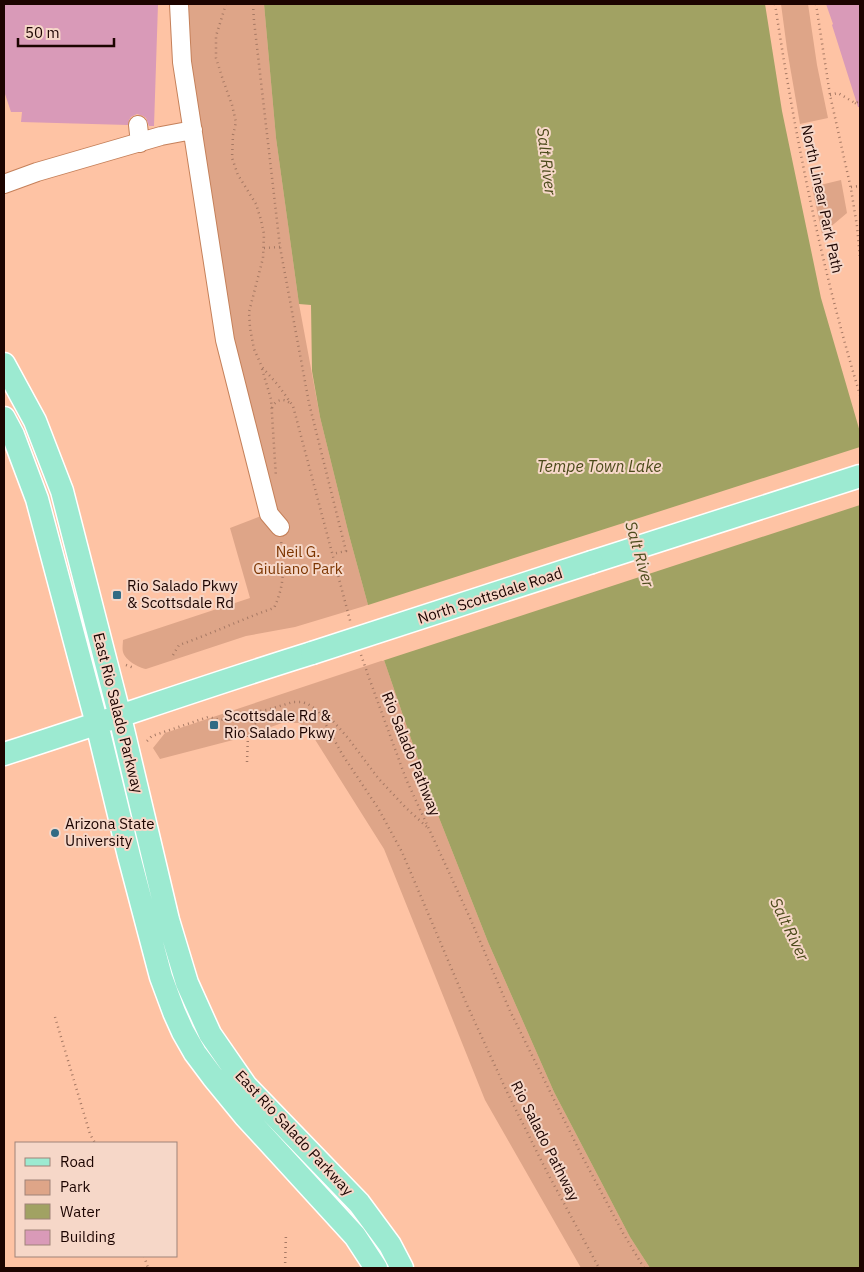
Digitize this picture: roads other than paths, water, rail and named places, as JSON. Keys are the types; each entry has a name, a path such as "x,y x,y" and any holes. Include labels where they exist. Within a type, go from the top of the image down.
{"main road":[{"name":"East Rio Salado Parkway","path":"4,364 35,421 62,491 120,717 168,920 187,983 210,1034 246,1086 359,1203 390,1245 402,1268"},
{"name":"East Rio Salado Parkway","path":"4,418 13,434 37,499 97,724 161,977 174,1012 195,1052 213,1077 245,1116 355,1236 376,1268"},
{"name":"North Scottsdale Road","path":"4,754 120,717 238,676 860,476"}],"street":[{"path":"179,4 182,62 225,340 269,514 280,527"},
{"path":"4,184 139,134 161,136 193,130"}],"water":[{"name":"Tempe Town Lake","path":"264,4 765,4 782,111 821,298 860,432 860,1268 650,1268 630,1237 554,1092 488,942 432,800 384,660 349,535 320,417 312,371 311,305 299,304 276,138"}],"place":[{"name":"Rio Salado Pkwy & Scottsdale Rd","path":"117,595"},
{"name":"Scottsdale Rd & Rio Salado Pkwy","path":"214,725"},
{"name":"Arizona State University","path":"55,833"}],"water label":[{"name":"Salt River","path":"547,161"},
{"name":"Salt River","path":"640,554"},
{"name":"Salt River","path":"790,929"}],"park label":[{"name":"Neil G. Giuliano Park","path":"298,560"}]}
